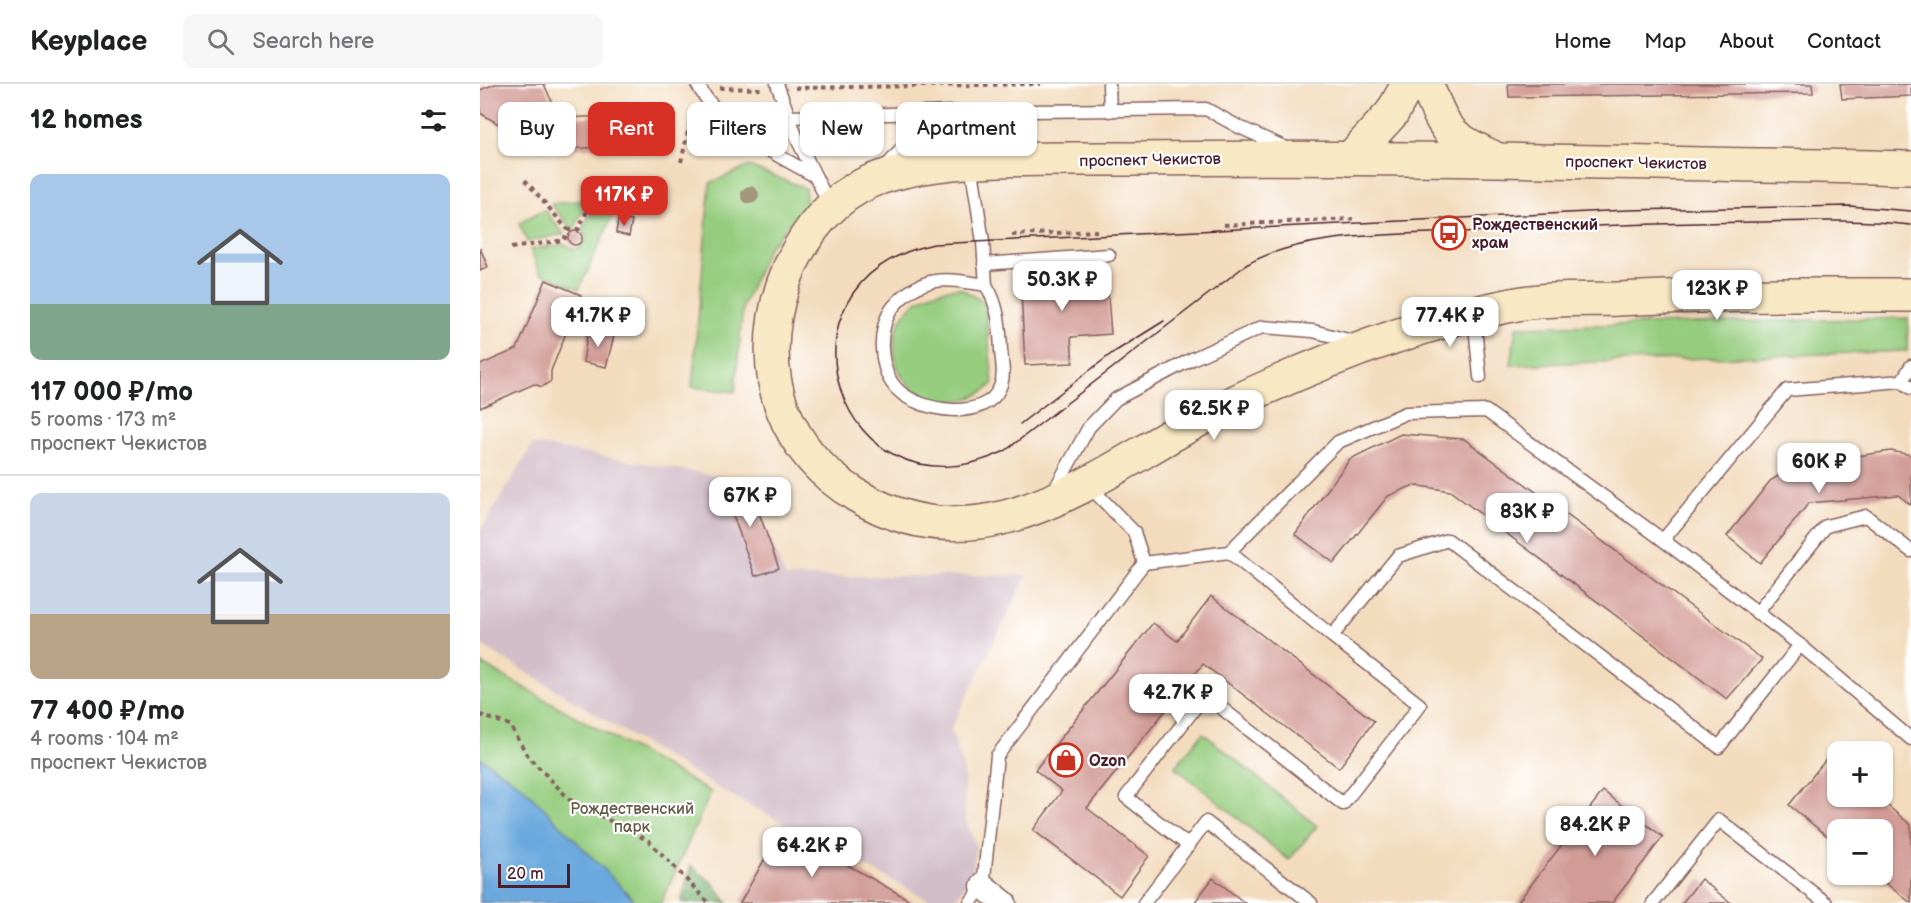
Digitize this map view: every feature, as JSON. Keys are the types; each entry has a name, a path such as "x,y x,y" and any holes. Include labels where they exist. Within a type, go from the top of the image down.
{"main road":[{"path":"1350,159 1392,113 1408,84"},
{"path":"1426,84 1442,122 1453,136 1496,159"},
{"name":"проспект Чекистов","path":"1911,168 1306,157 971,163 913,170 859,187 831,207 802,246 787,272 772,332 771,359 776,391 786,418 812,461 840,485 868,502 893,513 922,520 969,523 1019,513 1088,485 1214,412 1366,345 1474,315 1533,303 1697,295 1911,295"}],"street":[{"path":"977,894 1004,903"}],"lane":[{"path":"1109,84 1110,111"},
{"path":"698,86 706,99 755,143 815,176"},
{"path":"777,87 815,176 831,207"},
{"path":"1037,111 1206,109 1239,127 1306,157"},
{"path":"789,117 896,114"},
{"path":"859,187 897,156"},
{"path":"971,163 986,285 996,302 1000,329 1003,377 1000,390 986,402 966,410 948,411 908,399 896,388 883,364 881,342 885,323 892,307 910,290 939,279 986,285"},
{"path":"984,264 1109,255"},
{"path":"1474,315 1480,377"},
{"path":"1048,502 1089,427 1116,399 1192,359 1262,327 1313,331 1366,345"},
{"path":"1663,540 1788,390 1906,384 1911,366"},
{"path":"977,894 997,756 1144,563 1229,552 1338,442 1406,413 1485,411 1663,540 1800,645 1911,739"},
{"path":"1088,485 1134,532 1144,563"},
{"path":"1757,613 1826,526 1866,516 1911,551"},
{"path":"1332,636 1398,556 1448,540 1719,747 1800,645"},
{"path":"1189,846 1126,797 1205,695 1343,804 1420,705 1229,552"},
{"path":"1653,903 1719,820 1826,903"},
{"path":"1144,903 1206,822 1311,903"}],"path":[{"path":"681,162 698,86 1041,84"},
{"path":"568,230 579,229 602,177"},
{"path":"525,180 568,230"},
{"path":"1224,225 1353,219"},
{"path":"511,249 564,240 568,230"},
{"path":"1011,235 1097,231"},
{"path":"480,715 510,725 528,756 570,800 649,841 710,903"}],"shaded area":[{"path":"533,444 746,481 786,577 1027,575 951,729 964,770 965,817 976,847 972,875 953,903 935,903 721,790 480,644 480,531"}],"green space":[{"path":"749,166 805,188 806,205 768,248 743,306 735,392 692,387 710,183"},
{"path":"599,196 618,204 579,289 540,273 530,249 565,244 573,249 580,248 586,238 582,230"},
{"path":"588,200 575,227 571,228 551,204"},
{"path":"545,210 564,234 527,242 519,223"},
{"path":"960,288 985,303 993,384 979,394 964,399 952,401 927,397 909,385 898,367 894,347 898,326 910,307 931,294"},
{"path":"1908,318 1907,351 1511,365 1516,327"},
{"name":"Рождественский парк","path":"480,663 711,792 661,903 637,903 480,767"},
{"path":"1203,733 1317,826 1289,860 1175,767"},
{"path":"691,866 713,883 728,903 681,903"}],"water":[{"path":"480,758 521,785 637,903 480,903"}],"building":[{"path":"495,84 544,84 552,102 498,102 498,124 480,113 480,90"},
{"path":"1508,84 1812,84 1813,93 1509,97"},
{"path":"1840,84 1911,84 1911,96 1842,99"},
{"path":"576,117 588,117 588,148 576,148"},
{"path":"618,219 632,221 629,236 616,233"},
{"path":"572,231 578,231 582,238 578,245 572,245 568,241 568,235"},
{"path":"480,248 488,267 480,271"},
{"path":"1106,268 1111,334 1071,337 1073,363 1025,365 1020,273"},
{"path":"546,280 581,295 551,371 551,381 542,387 534,384 480,408 480,365 517,349"},
{"path":"588,330 614,336 606,367 583,362"},
{"path":"1401,434 1464,439 1762,659 1727,699 1450,491 1414,485 1388,496 1334,563 1295,534 1350,459"},
{"path":"1891,451 1911,455 1911,505 1898,495 1809,503 1760,563 1727,536 1770,481 1795,465"},
{"path":"729,479 751,491 779,568 755,576 721,482"},
{"path":"1211,596 1374,721 1339,768 1203,664 1087,808 1149,856 1120,896 1033,830 1062,791 1035,770 1153,623 1177,641"},
{"path":"1827,758 1827,807 1889,807 1911,825 1911,903 1888,885 1893,885 1893,819 1827,819 1827,836 1789,805"},
{"path":"1603,791 1663,837 1612,903 1517,903"},
{"path":"782,828 915,903 740,903"},
{"path":"1213,878 1245,903 1194,903"},
{"path":"1701,879 1731,903 1682,903"}],"tram line":[{"path":"1911,211 1849,206 1627,210 934,244 880,266 847,303 835,346 841,391 863,430 899,457 947,466 1005,451 1246,265 1271,253 1300,245 1363,236 1622,225 1834,221 1911,225"},
{"path":"1020,424 1111,354 1164,321"}],"place":[{"name":"Рождественский храм","path":"1449,233"},
{"name":"Ozon","path":"1066,760"}]}
